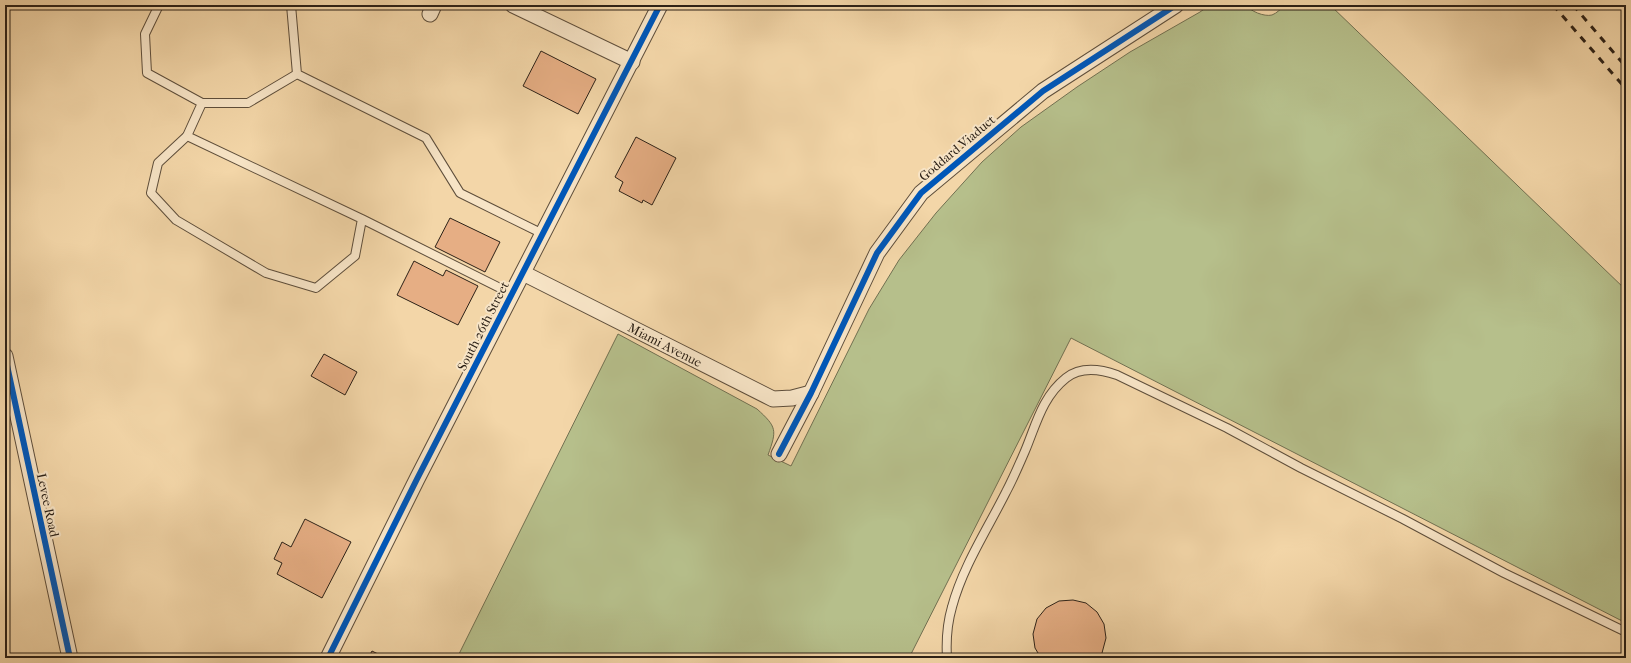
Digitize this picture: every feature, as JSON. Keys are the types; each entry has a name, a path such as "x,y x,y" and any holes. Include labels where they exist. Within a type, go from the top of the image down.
{"street":[{"path":"513,5 632,62"},
{"name":"South 26th Street","path":"328,658 417,479 660,5"},
{"name":"Goddard Viaduct","path":"779,454 811,392 877,253 921,194 1043,91 1176,5"},
{"name":"Miami Avenue","path":"523,273 773,399 792,398 811,392"},
{"name":"Levee Road","path":"5,356 70,658"}],"lane":[{"path":"159,5 145,34 147,73 202,103 248,102 297,74"},
{"path":"291,5 297,74"},
{"path":"297,74 426,138 460,194 543,234"},
{"path":"202,103 187,136 158,163 151,193 176,220 266,273 316,288 355,256 362,219"},
{"path":"187,136 362,219 512,294"},
{"path":"947,658 946,632 952,607 961,581 1025,451 1038,414 1056,387 1066,378 1077,372 1091,369 1103,370 1117,375 1227,428 1504,573 1626,632"}],"green space":[{"path":"1210,5 1246,5 1258,13 1272,15 1284,5 1330,5 1626,290 1626,623 1071,338 909,658 457,658 618,334 757,409 772,425 773,429 773,440 768,455 791,466 869,309 899,260 936,213 982,162 1021,127 1077,87 1130,52"}],"building":[{"path":"541,51 596,79 578,114 523,86"},
{"path":"636,137 676,158 652,205 643,200 642,203 619,191 623,182 615,177"},
{"path":"450,218 500,242 485,272 435,247"},
{"path":"414,261 443,276 446,270 478,286 458,325 397,295"},
{"path":"324,354 357,372 345,395 311,376"},
{"path":"305,519 351,542 322,598 277,574 282,563 274,559 282,542 291,547"},
{"path":"1073,600 1086,603 1097,612 1104,624 1106,638 1102,653 1098,658 1041,658 1035,648 1033,634 1037,619 1046,608 1059,601"},
{"path":"372,651 386,658 368,658"}],"railway":[{"path":"1553,5 1626,89"},
{"path":"1573,5 1626,67"}],"cycle path":[{"path":"328,658 417,479 660,5"},
{"path":"779,454 811,393 877,253 921,193 1043,91 1176,5"},
{"path":"5,356 70,658"}]}
